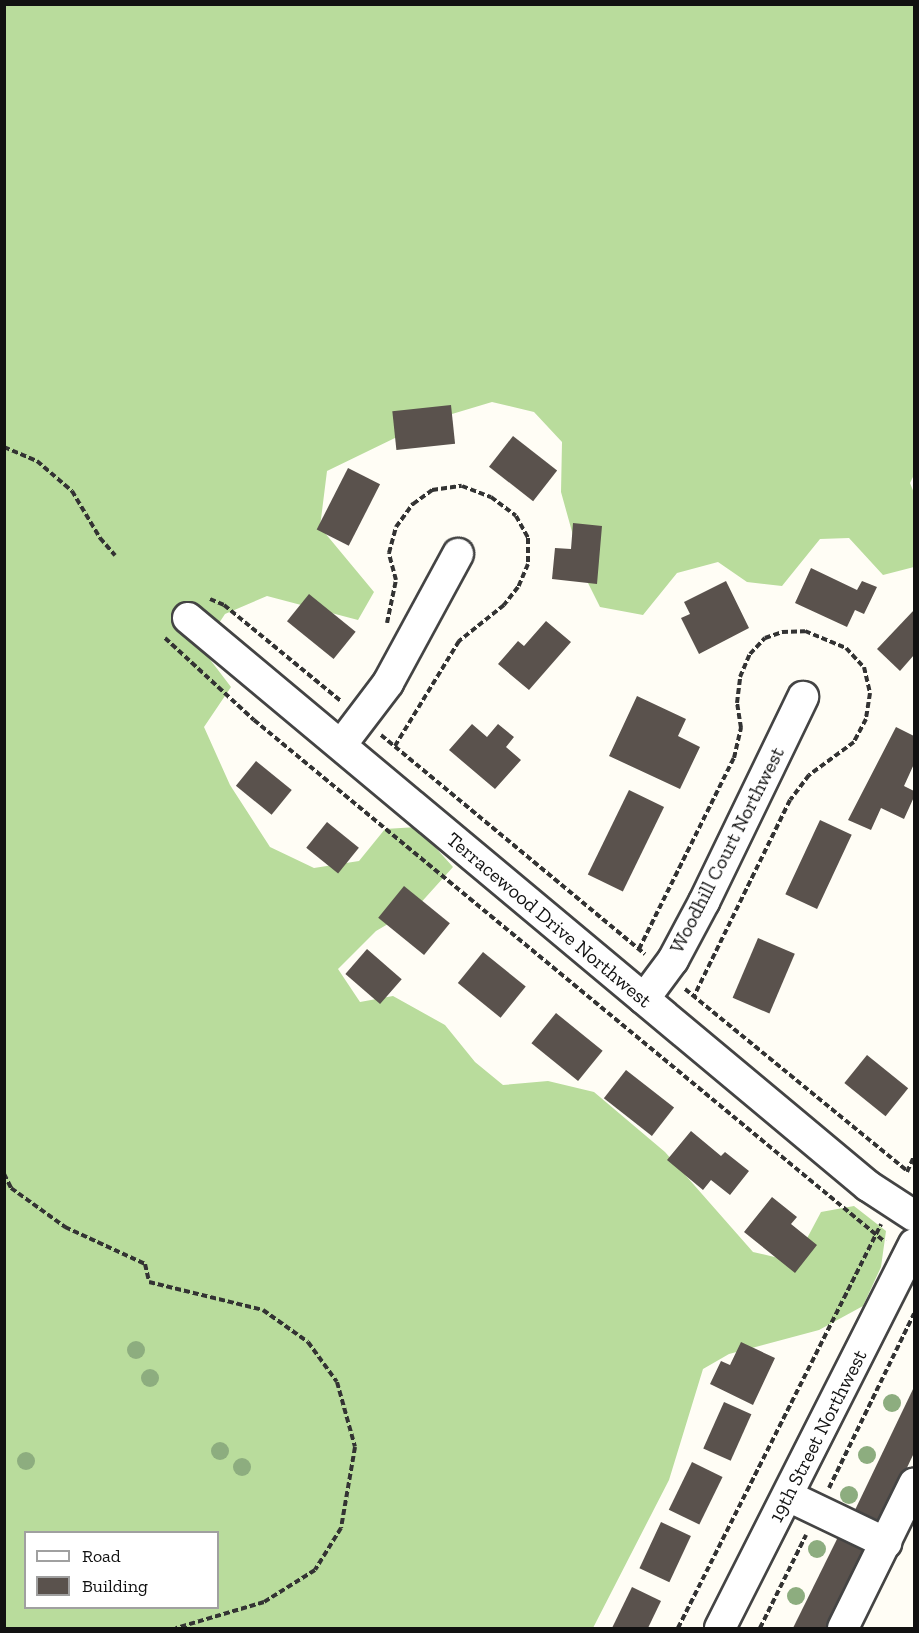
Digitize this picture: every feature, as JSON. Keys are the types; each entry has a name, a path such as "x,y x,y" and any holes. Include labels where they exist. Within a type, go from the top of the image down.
{"street":[{"path":"341,745 388,683 458,554"},
{"name":"Terracewood Drive Northwest","path":"196,607 341,745 868,1186 915,1216"},
{"name":"Woodhill Court Northwest","path":"644,999 673,960 704,902 803,697"},
{"name":"19th Street Northwest","path":"720,1629 914,1246"},
{"path":"843,1629 915,1484"},
{"path":"788,1496 886,1543"}],"path":[{"path":"4,447 37,461 72,491 100,538 115,555"},
{"path":"196,607 224,605 339,699"},
{"path":"165,639 254,720 874,1236 678,1629"},
{"path":"395,746 639,949"},
{"path":"694,996 908,1171 915,1156"},
{"path":"4,1174 11,1188 64,1227 145,1264 148,1282 262,1310 308,1342 338,1382 355,1447 341,1528 315,1570 264,1602 200,1618 176,1629"},
{"path":"760,1629 915,1314"}],"green space":[{"path":"5,5 914,5 914,475 910,483 914,493 914,567 883,575 849,538 820,539 782,586 747,582 718,562 677,573 643,615 600,607 584,575 561,492 562,442 534,412 492,402 432,420 327,471 320,527 374,592 358,620 267,596 225,614 202,649 231,687 204,727 230,785 270,847 314,868 359,861 385,829 417,827 453,867 417,907 376,931 338,969 360,1002 393,996 445,1025 475,1062 503,1085 548,1081 594,1092 665,1152 753,1252 783,1259 804,1244 821,1212 854,1206 886,1231 881,1267 863,1306 819,1330 729,1354 703,1369 669,1480 593,1628 5,1628"}],"building":[{"path":"451,405 455,444 396,450 392,411"},
{"path":"513,436 557,470 533,501 489,467"},
{"path":"348,468 380,484 349,546 317,529"},
{"path":"573,523 602,526 597,584 552,579 555,548 571,549"},
{"path":"811,568 857,590 862,581 877,587 864,614 855,610 847,627 795,603"},
{"path":"726,581 749,628 699,654 681,618 690,614 684,602"},
{"path":"309,594 356,632 334,659 287,621"},
{"path":"914,610 914,655 900,671 877,649"},
{"path":"546,621 571,642 529,690 498,664 518,641 524,646"},
{"path":"637,696 686,719 678,736 700,747 680,789 609,756"},
{"path":"472,724 487,737 498,724 514,737 506,747 521,760 495,789 449,750"},
{"path":"896,727 914,736 914,764 904,786 914,791 914,797 904,819 881,808 871,830 848,820"},
{"path":"256,761 292,790 272,815 236,786"},
{"path":"629,790 664,807 623,892 588,874"},
{"path":"820,820 852,835 817,909 785,894"},
{"path":"327,822 359,848 338,873 306,848"},
{"path":"404,886 450,923 424,955 378,918"},
{"path":"758,938 795,954 769,1013 733,998"},
{"path":"367,949 402,979 380,1004 345,974"},
{"path":"483,952 526,987 501,1018 458,983"},
{"path":"556,1013 603,1051 578,1081 531,1043"},
{"path":"867,1055 908,1088 886,1116 844,1083"},
{"path":"626,1070 674,1108 652,1136 604,1098"},
{"path":"691,1131 721,1156 725,1152 749,1171 730,1195 711,1180 703,1190 667,1160"},
{"path":"772,1197 797,1217 791,1224 817,1245 795,1273 744,1232"},
{"path":"741,1342 775,1358 753,1405 710,1384 721,1361 730,1365"},
{"path":"914,1387 914,1453 881,1522 855,1510"},
{"path":"724,1402 751,1414 731,1461 703,1449"},
{"path":"692,1462 723,1477 699,1525 669,1510"},
{"path":"661,1522 691,1536 669,1582 639,1568"},
{"path":"839,1535 867,1549 827,1628 793,1628"},
{"path":"632,1587 661,1601 648,1628 612,1628"}]}
